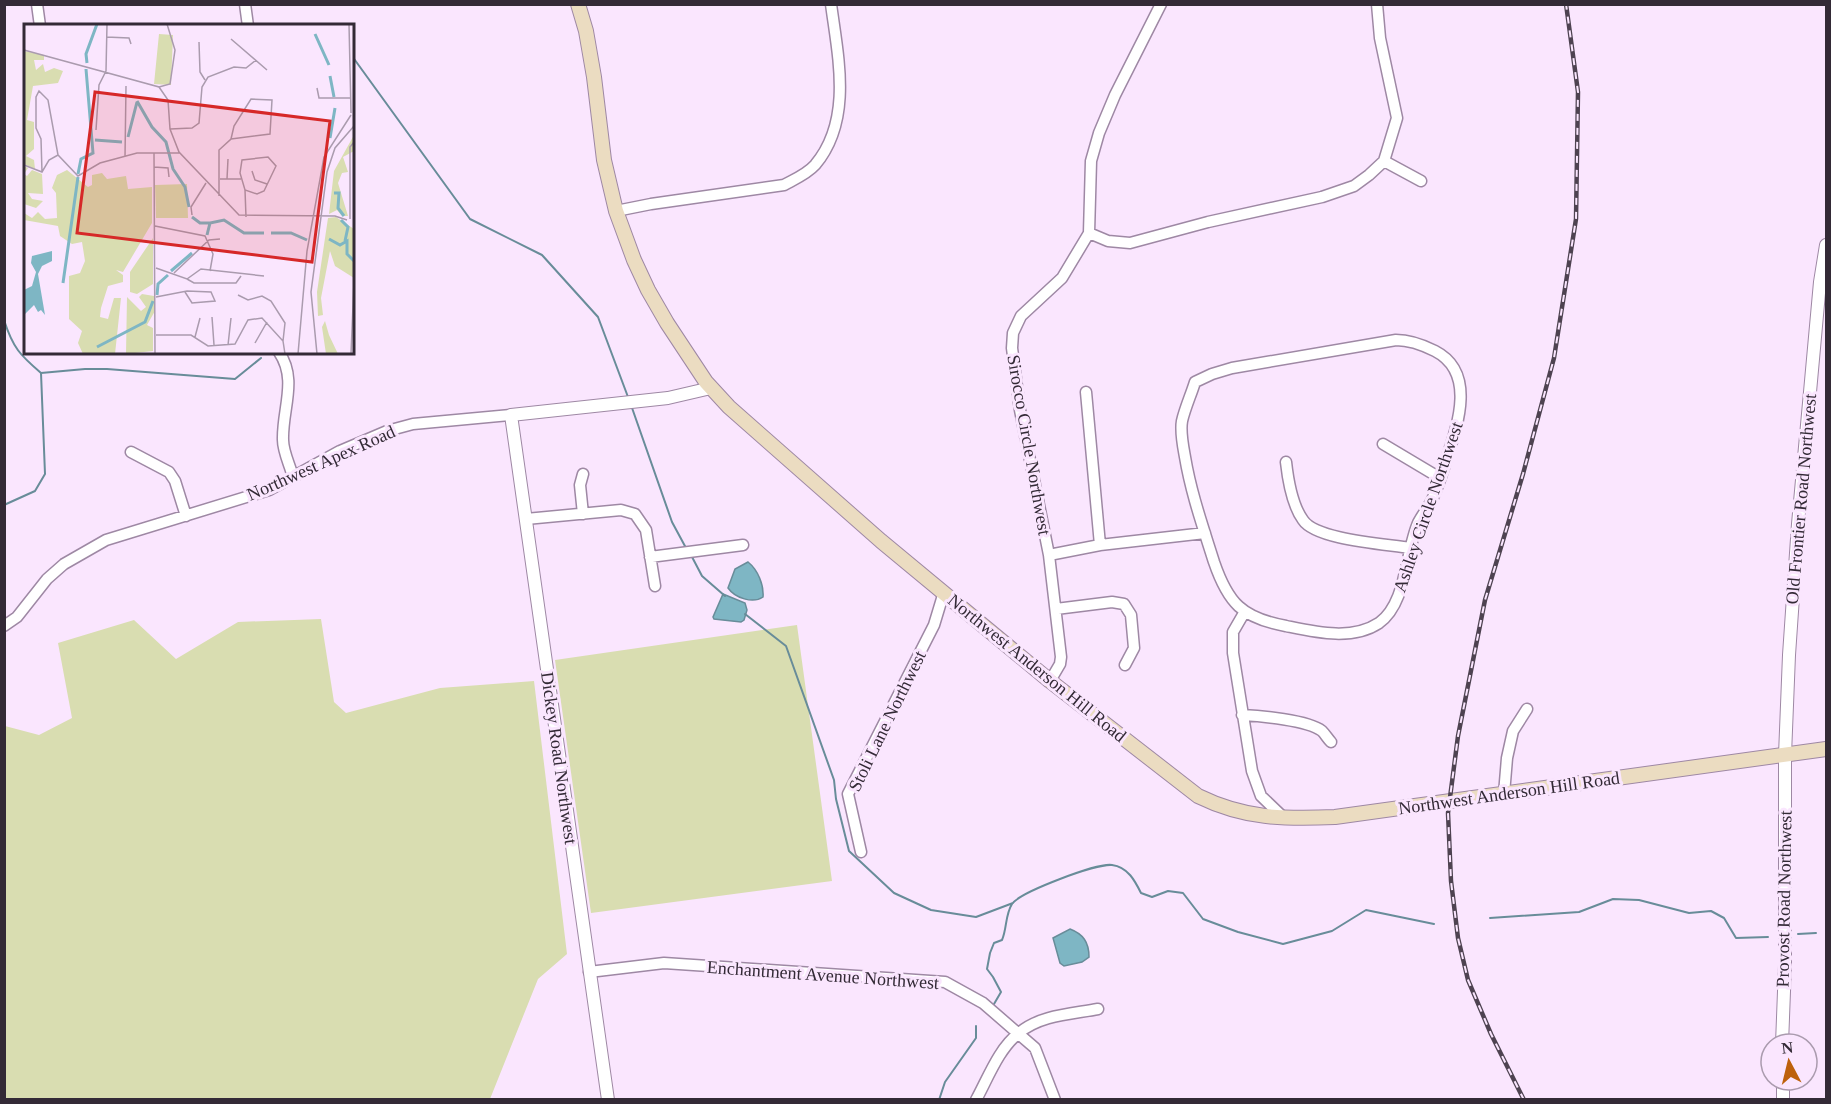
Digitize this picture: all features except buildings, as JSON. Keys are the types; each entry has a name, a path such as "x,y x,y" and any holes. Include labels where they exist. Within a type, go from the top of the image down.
{"main road":[{"name":"Northwest Anderson Hill Road","path":"578,4 586,32 604,160 616,212 648,290 677,340 711,388 729,408 881,541 1050,681 1198,796 1234,811 1282,817 1345,816 1827,749"}],"street":[{"path":"37,4 40,24"},
{"path":"245,4 248,24"},
{"path":"616,212 651,204 784,185 804,174 815,164 831,140 841,92 831,4"},
{"name":"Sirocco Circle Northwest","path":"1050,681 1061,657 1056,609 1049,555 1020,410 1012,348 1013,333 1021,316 1062,278 1089,232 1091,161 1099,134 1115,95 1161,4"},
{"path":"1089,232 1108,241 1130,243 1208,222 1322,197 1354,186 1369,175 1384,161 1397,118 1380,38 1377,4"},
{"path":"1384,161 1421,181"},
{"name":"Old Frontier Road Northwest","path":"1785,755 1798,524 1820,282 1827,245"},
{"name":"Ashley Circle Northwest","path":"1396,340 1406,340 1432,349 1442,354 1450,363 1456,375 1462,402 1455,432 1432,502 1419,522 1395,603 1386,617 1363,631 1343,634 1282,626 1244,613 1228,597 1218,576 1204,533 1190,485 1183,444 1182,423 1196,382 1232,368 1396,340"},
{"path":"280,354 286,363 290,382 283,442 293,477"},
{"name":"Northwest Apex Road","path":"4,626 17,617 46,579 64,564 106,540 269,490 340,451 387,431 413,424 668,398 711,388"},
{"path":"1086,392 1100,545"},
{"name":"Dickey Road Northwest","path":"511,415 608,1100"},
{"path":"1383,444 1440,478"},
{"path":"131,452 169,472 175,481 186,516"},
{"path":"1286,462 1296,507 1303,521 1313,530 1328,535 1410,548"},
{"path":"583,474 580,485 583,514"},
{"path":"526,519 621,510 635,514 646,530 655,586"},
{"path":"1049,555 1100,545 1204,533"},
{"path":"650,558 743,545"},
{"name":"Stoli Lane Northwest","path":"861,852 848,794 934,625 944,592"},
{"path":"1056,609 1112,602 1124,604 1131,615 1134,646 1125,665"},
{"path":"1244,613 1233,632 1233,653 1252,771 1262,796 1282,817"},
{"path":"1504,794 1507,758 1513,731 1527,709"},
{"path":"1242,715 1267,716 1305,724 1321,730 1331,742"},
{"name":"Provost Road Northwest","path":"1782,1032 1785,965 1785,755"},
{"name":"Enchantment Avenue Northwest","path":"589,972 664,963 945,982 983,1003 1035,1048 1055,1100"},
{"path":"976,1100 1017,1034 1033,1024 1057,1016 1098,1009"}],"green space":[{"path":"321,619 334,702 346,713 440,688 534,681 567,954 538,979 490,1099 5,1099 5,726 39,735 72,718 58,643 134,620 176,659 238,622"},
{"path":"797,625 832,881 591,913 555,660"}],"water":[{"path":"748,562 755,569 761,583 763,597 759,599 744,599 735,595 728,588 735,569"},
{"path":"723,594 745,603 747,610 744,620 741,622 714,619"},
{"path":"1070,929 1084,939 1089,957 1082,962 1064,966 1060,963 1053,938"}],"waterway":[{"path":"354,59 470,219 542,255 598,317 628,397"},
{"path":"4,320 18,350 41,373 45,474 35,491 4,505"},
{"path":"41,373 107,369 235,379 261,358"},
{"path":"631,405 672,522 686,548"},
{"path":"1826,472 1826,504"},
{"path":"691,555 702,576 725,596"},
{"path":"745,614 786,646 834,780 836,799 849,851 894,893 931,910 976,917 1013,903"},
{"path":"994,1004 1001,992 987,969 994,943 1002,940 1012,904 1043,886 1076,873 1104,866 1118,866 1127,872 1141,893 1152,897 1168,891 1183,893 1203,919 1238,932 1283,944 1332,931 1366,910 1434,924"},
{"path":"1490,918 1579,912 1613,899 1639,900 1689,913 1711,911 1724,918 1736,938 1768,937"},
{"path":"1798,934 1816,933"},
{"path":"939,1100 945,1082 976,1038 976,1026"}],"railway":[{"path":"1524,1100 1491,1034 1468,980 1458,938 1451,881 1448,813 1458,736 1485,600 1523,474 1554,358 1576,219 1578,92 1566,4"}]}
